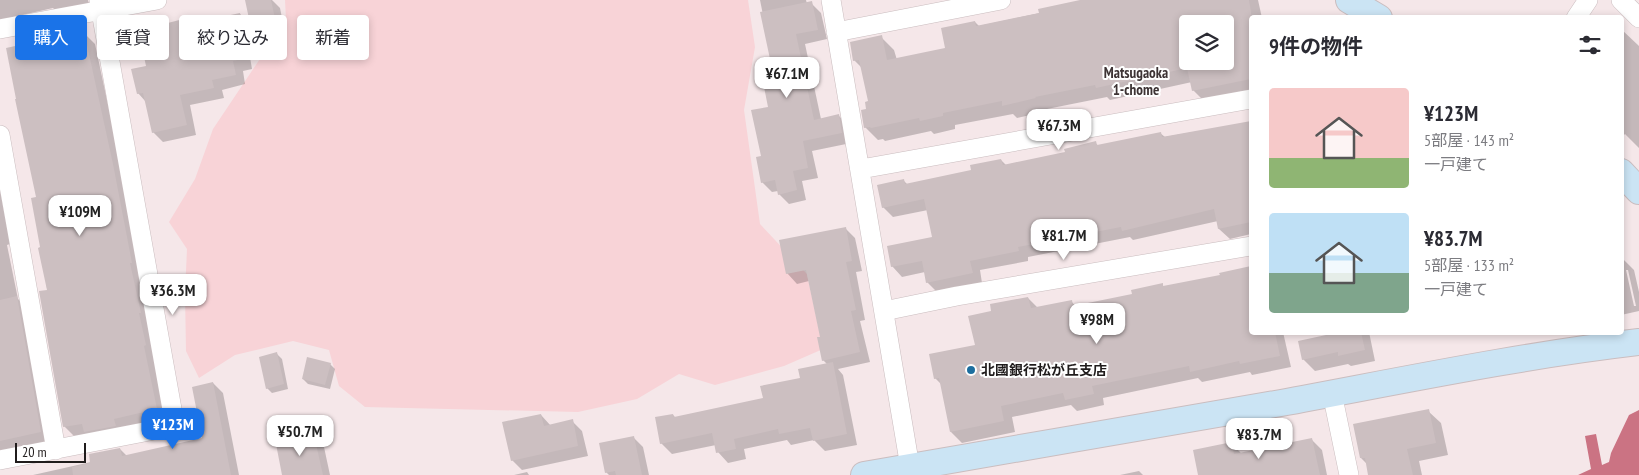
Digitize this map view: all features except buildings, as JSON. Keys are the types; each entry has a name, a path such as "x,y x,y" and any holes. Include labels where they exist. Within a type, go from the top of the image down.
{"street":[{"path":"0,29 100,5 157,0"},
{"path":"831,0 910,467"},
{"path":"836,32 1001,0"},
{"path":"1578,15 1588,0"},
{"path":"1621,0 1639,18"},
{"path":"0,460 175,426 100,5"},
{"path":"861,169 1249,99"},
{"path":"0,135 56,450"},
{"path":"1624,175 1639,191"},
{"path":"884,311 957,296 1249,246"},
{"path":"864,475 1488,364 1583,348 1639,342"},
{"path":"1332,393 1349,475"}],"shaded area":[{"path":"285,0 748,0 755,47 744,110 760,224 807,274 823,349 784,366 715,385 679,374 637,399 578,412 365,407 339,386 329,350 293,341 235,355 199,378 186,351 185,293 187,249 169,222 195,179 213,129 259,60 287,60"},
{"path":"1639,410 1639,475 1578,475 1591,469 1585,436 1596,434 1602,465 1609,462 1611,453 1629,415"}],"place":[{"name":"北國銀行松が丘支店","path":"971,370"}],"district":[{"name":"Matsugaoka 1-chome","path":"1136,80"}]}
